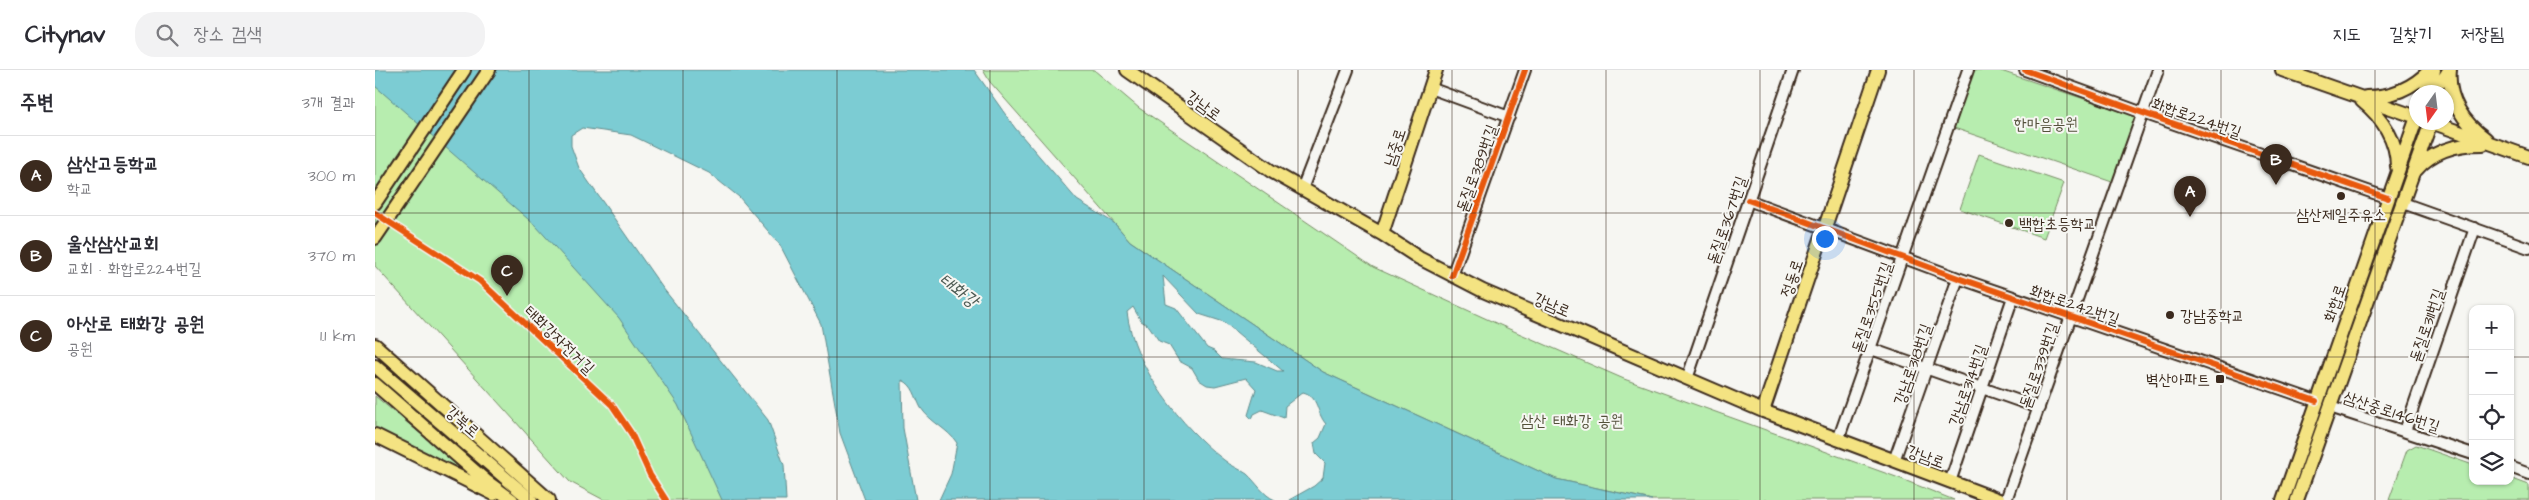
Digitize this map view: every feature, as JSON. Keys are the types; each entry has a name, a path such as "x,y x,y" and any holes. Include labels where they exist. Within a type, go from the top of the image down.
{"main road":[{"path":"375,203 464,70"},
{"path":"375,238 489,70"},
{"name":"강남로","path":"1127,70 1243,153 1452,276 1687,380 1838,440 1999,500"},
{"name":"남중로","path":"1382,234 1436,70"},
{"name":"정동로","path":"1763,411 1879,70"},
{"path":"2282,70 2409,115"},
{"path":"2354,95 2375,97 2394,94 2409,87 2432,70"},
{"path":"2432,70 2433,76 2437,81 2443,80 2449,70"},
{"path":"2427,85 2432,70"},
{"path":"2444,85 2449,70"},
{"path":"2449,70 2451,91 2460,111 2478,132 2495,145"},
{"path":"2354,95 2375,112 2391,136 2397,156 2397,171"},
{"name":"화합로","path":"2283,500 2411,130"},
{"name":"화합로","path":"2297,500 2428,130"},
{"path":"2453,130 2529,157"},
{"path":"2412,176 2423,163 2448,148 2470,144 2495,145"},
{"path":"2388,198 2393,189 2400,187 2405,194 2403,203"},
{"path":"375,345 549,500"},
{"name":"강북로","path":"375,366 531,500"},
{"path":"375,384 486,481 512,500"},
{"path":"375,435 507,500"}],"street":[{"path":"1303,189 1349,70"},
{"name":"돋질로389번길","path":"1452,276 1525,70"},
{"name":"돋질로367번길","path":"1687,380 1793,70"},
{"name":"돋질로355번길","path":"1838,440 1968,70"},
{"name":"화합로224번길","path":"2025,70 2388,198"},
{"name":"돋질로339번길","path":"2006,500 2158,70"},
{"path":"1430,88 1509,117"},
{"name":"화합로242번길","path":"1749,200 1826,227 1958,278 2316,401"},
{"path":"2403,203 2529,248"},
{"name":"돋질로311번길","path":"2405,431 2475,228"},
{"name":"강남로318번길","path":"1894,461 1958,278"},
{"name":"강남로314번길","path":"1950,482 2013,297"},
{"path":"1871,349 2039,408"},
{"name":"삼산중로146번길","path":"2330,407 2469,453"},
{"path":"2514,468 2529,474"}],"green space":[{"name":"삼산 태화강 공원","path":"983,70 1094,70 1139,108 1373,267 1624,379 1899,478 1954,500 1652,500 1556,479 1323,372 1130,241 990,82"},
{"name":"한마음공원","path":"1974,70 1998,70 2138,117 2115,183 1954,128"},
{"path":"375,74 596,274 677,391 730,500 604,500 570,482 375,266"},
{"path":"1979,154 2064,183 2044,238 1960,209"},
{"path":"375,396 460,466 458,471 375,429"},
{"path":"2416,445 2469,464 2469,485 2514,485 2514,479 2529,485 2529,500 2389,500 2407,450"}],"water":[{"name":"태화강","path":"375,70 974,70 1015,128 1077,200 1114,223 1130,241 1323,372 1556,479 1652,500 1289,500 1314,486 1323,478 1325,463 1316,454 1314,443 1320,438 1326,424 1312,397 1303,392 1285,406 1284,418 1262,410 1254,414 1252,419 1248,415 1256,389 1246,378 1215,386 1207,385 1199,380 1192,368 1179,361 1169,345 1159,341 1149,326 1141,321 1133,307 1127,312 1131,333 1149,374 1162,394 1176,413 1208,447 1227,462 1247,474 1264,492 1275,500 939,500 951,474 957,443 925,413 912,388 902,380 903,428 916,500 865,500 840,433 821,324 780,245 739,197 709,173 631,135 582,128 571,135 571,146 579,168 662,287 768,420 784,465 786,500 722,500 678,405 619,318 536,226 375,86","holes":["1163,276 1199,314 1224,322 1283,371 1277,371 1256,362 1222,359 1214,351 1207,348 1176,308 1166,304"]}],"cycle path":[{"path":"1452,276 1525,70"},
{"path":"2025,70 2388,198"},
{"path":"1748,200 1958,278 2316,401"},
{"name":"태화강자전거길","path":"375,213 480,281 612,405 631,433 650,475 666,500"}],"place":[{"name":"울산삼산교회","path":"2276,185"},
{"name":"삼산제일주유소","path":"2341,196"},
{"name":"삼산고등학교","path":"2190,217"},
{"name":"백합초등학교","path":"2009,223"},
{"name":"아산로 태화강 공원","path":"507,296"},
{"name":"강남중학교","path":"2170,315"},
{"name":"벽산아파트","path":"2220,379"}]}
